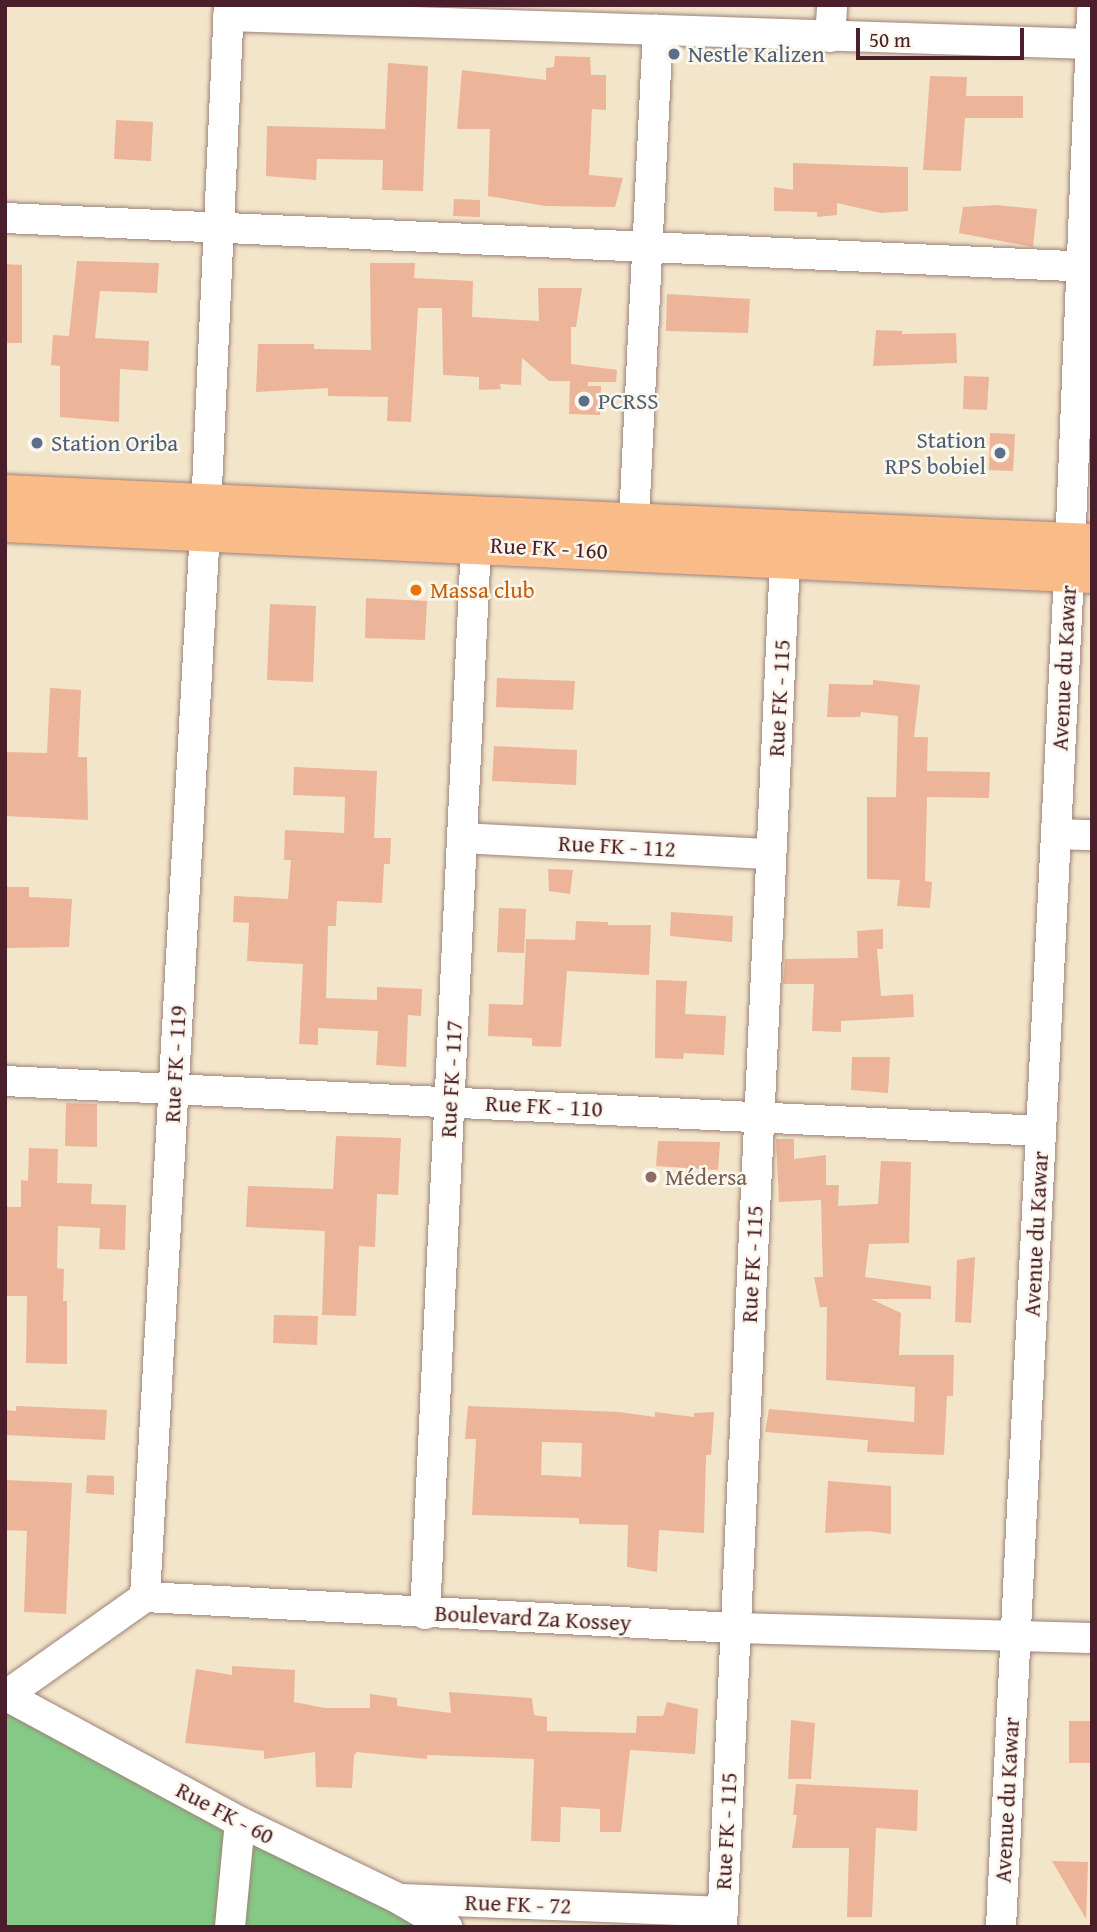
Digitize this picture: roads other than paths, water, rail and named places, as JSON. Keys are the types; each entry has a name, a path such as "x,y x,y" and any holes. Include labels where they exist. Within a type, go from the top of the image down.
{"main road":[{"name":"Rue FK - 160","path":"5,494 476,544 785,560 1081,558"},
{"name":"Rue FK - 160","path":"5,523 206,516 634,520 1081,558"}],"street":[{"path":"830,37 832,5"},
{"path":"228,11 433,14 658,30 1090,44"},
{"name":"Rue FK - 119","path":"145,1597 206,516 228,11"},
{"name":"Avenue du Kawar","path":"1001,1927 1056,834 1081,558 1092,12"},
{"path":"634,520 658,30"},
{"path":"5,218 1087,266"},
{"name":"Rue FK - 117","path":"425,1614 476,544"},
{"name":"Rue FK - 115","path":"722,1919 785,560"},
{"path":"1056,834 1092,835"},
{"name":"Rue FK - 112","path":"462,838 771,854"},
{"name":"Rue FK - 110","path":"5,1081 1041,1131"},
{"path":"6,1695 145,1597"},
{"name":"Boulevard Za Kossey","path":"145,1597 425,1614 735,1628 1092,1638"},
{"name":"Rue FK - 60","path":"6,1695 240,1822 398,1899 447,1927"},
{"path":"230,1927 240,1822"},
{"name":"Rue FK - 72","path":"398,1899 722,1919"}],"place":[{"name":"Nestle Kalizen","path":"674,54"},
{"name":"PCRSS","path":"584,401"},
{"name":"Station Oriba","path":"37,443"},
{"name":"Station RPS bobiel","path":"1000,453"},
{"name":"Massa club","path":"416,590"},
{"name":"Médersa","path":"651,1177"}]}
